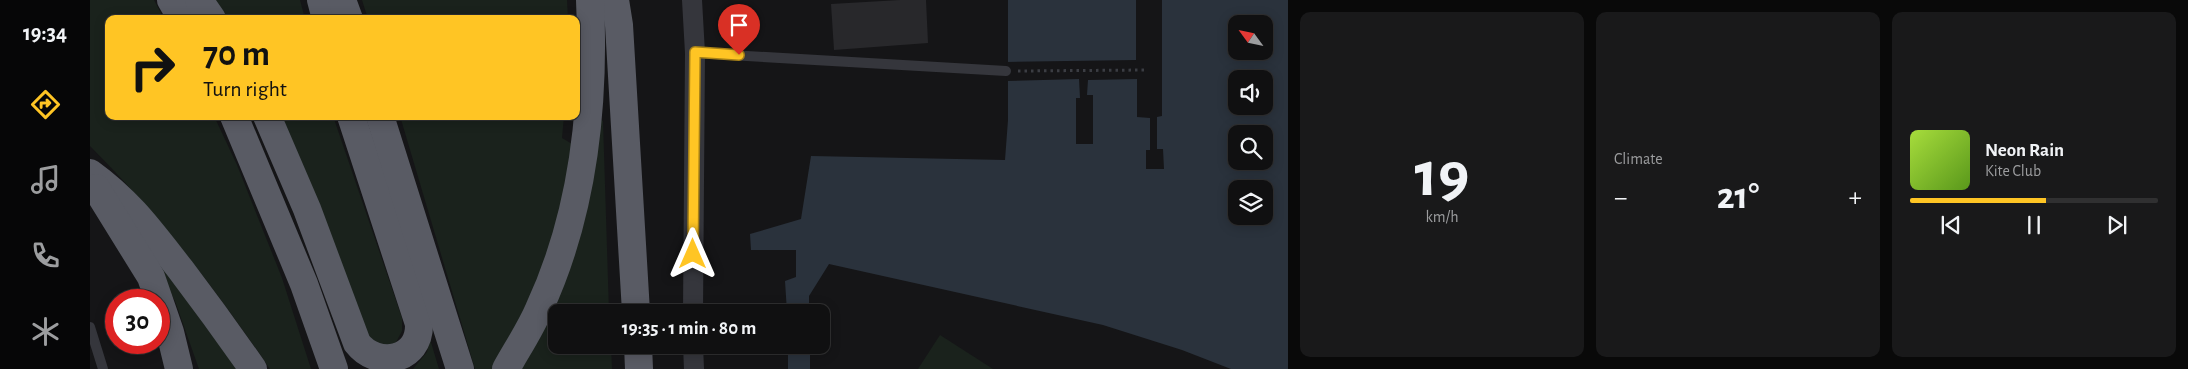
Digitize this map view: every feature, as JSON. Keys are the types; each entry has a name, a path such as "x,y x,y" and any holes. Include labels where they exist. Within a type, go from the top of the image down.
{"highway":[{"path":"171,0 180,15"},
{"path":"199,0 209,15"},
{"path":"321,0 325,15"},
{"path":"342,0 348,15"},
{"path":"506,369 539,310 562,250 578,188 590,110 590,0"},
{"path":"614,0 619,25 636,304"},
{"path":"236,120 304,284 334,369"},
{"path":"269,120 310,217 357,343 363,353 371,360 389,364 401,358 417,342 419,324 352,120"},
{"path":"381,120 460,369"},
{"path":"90,173 134,210 254,369"},
{"path":"90,178 151,277 170,332 180,369"},
{"path":"638,354 639,369"}],"street":[{"path":"692,0 695,52 693,304"},
{"path":"693,354 694,369"}],"lane":[{"path":"695,52 1006,71"},
{"path":"90,327 103,369"}],"path":[{"path":"1006,71 1145,70"}],"shaded area":[{"path":"90,0 154,0 162,15 105,15 105,120 216,120 237,165 282,278 311,369 270,369 229,310 185,253 139,198 90,146"},
{"path":"209,0 300,0 304,15 219,15"},
{"path":"362,0 567,0 568,15 367,15"},
{"path":"1008,0 1288,0 1288,369 1231,369 1182,350 1103,325 829,264 809,296 809,304 786,304 785,281 796,277 796,250 751,250 750,234 801,219 811,156 1005,160 1008,120"},
{"path":"600,119 603,121 609,304 548,304 548,354 611,354 612,369 475,369 401,120 564,120 562,138 589,154"},
{"path":"277,120 334,120 402,318 402,331 394,346 368,345"},
{"path":"159,262 238,369 199,369 175,301 156,265"},
{"path":"940,335 993,369 918,369"},
{"path":"430,339 439,369 413,369 427,352"},
{"path":"788,354 810,354 810,369 788,369"}],"pier":[{"path":"1136,0 1162,0 1162,116 1157,117 1157,149 1163,149 1164,169 1146,169 1146,150 1150,150 1150,118 1137,117 1137,79 1088,80 1087,95 1093,95 1093,144 1076,144 1076,98 1080,98 1079,79 1006,81 1007,62 1136,60"}],"building":[{"path":"926,0 928,43 834,50 831,4"}],"route":[{"path":"693,254 695,52 739,55"}]}
